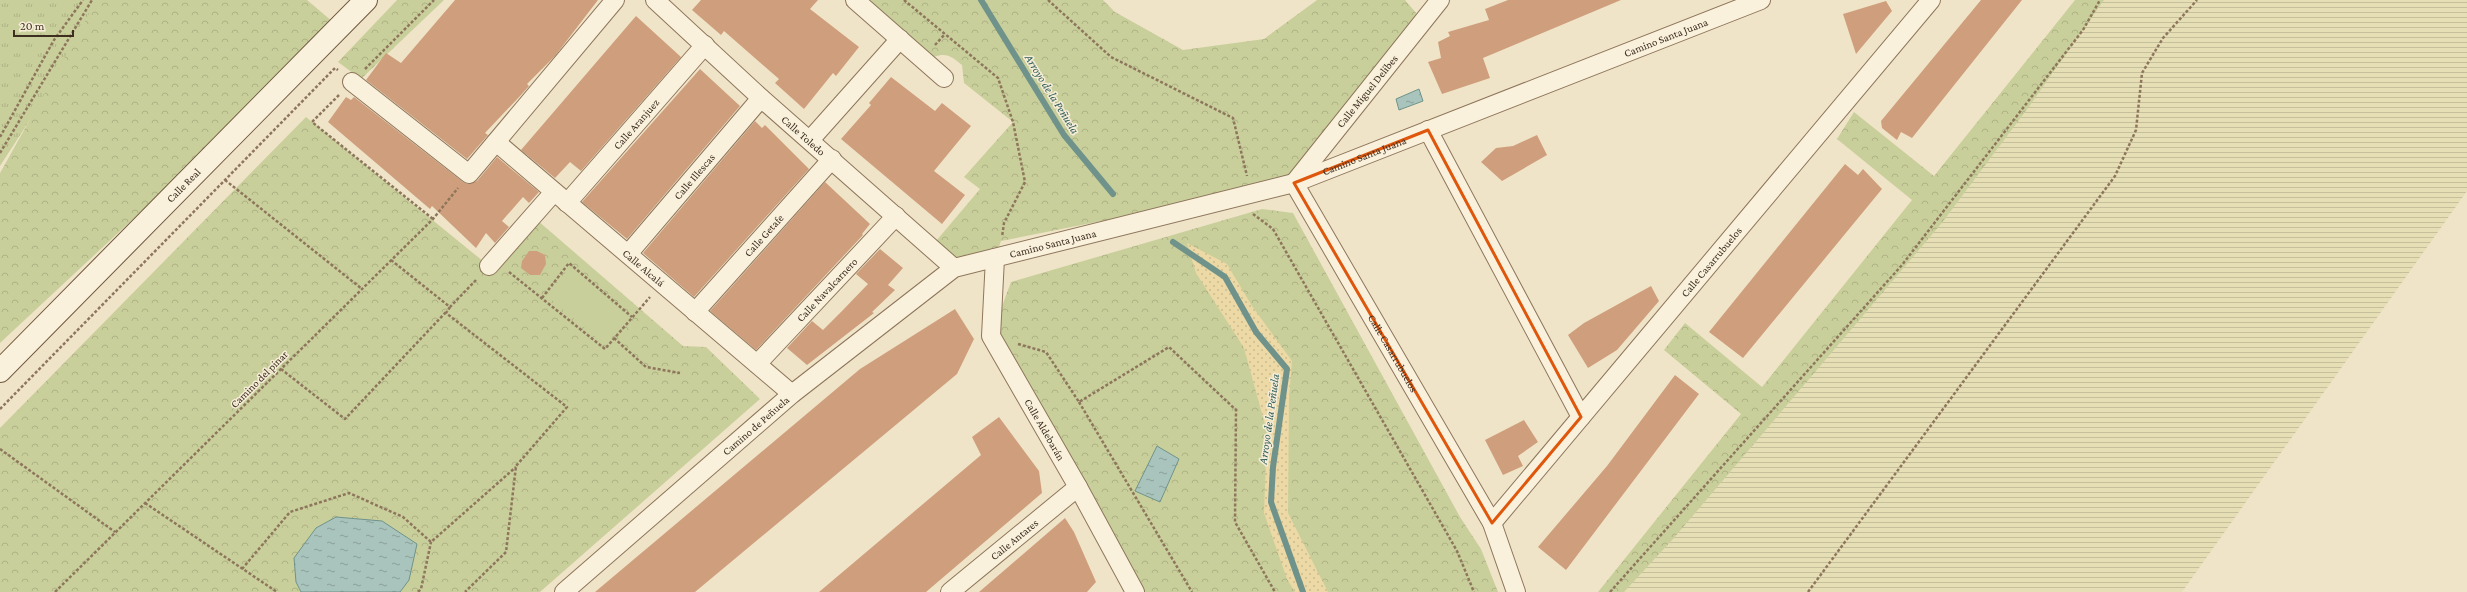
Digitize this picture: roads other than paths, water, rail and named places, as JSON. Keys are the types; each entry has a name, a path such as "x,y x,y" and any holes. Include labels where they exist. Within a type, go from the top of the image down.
{"street":[{"name":"Calle Real","path":"0,371 366,0"},
{"path":"352,82 469,174 615,0"},
{"name":"Calle Toledo","path":"655,0 761,98 954,268"},
{"path":"855,0 944,78"},
{"name":"Calle Miguel Delibes","path":"1294,183 1440,0"},
{"name":"Camino Santa Juana","path":"954,268 1294,183 1761,0"},
{"name":"Calle Casarrubuelos","path":"1492,523 1931,0"},
{"path":"810,140 900,39"},
{"name":"Calle Aranjuez","path":"492,263 561,197 705,45"},
{"name":"Calle Illescas","path":"628,254 761,98"},
{"path":"1428,130 1581,417"},
{"name":"Calle Alcalá","path":"496,142 792,394"},
{"name":"Calle Getafe","path":"695,312 832,159"},
{"name":"Calle Casarrubuelos","path":"1294,183 1492,523 1516,592"},
{"name":"Calle Navalcarnero","path":"757,364 896,216"},
{"name":"Calle Aldebarán","path":"995,258 991,336 1078,487 1135,592"},
{"name":"Camino de Peñuela","path":"564,592 792,394 954,268"},
{"name":"Calle Antares","path":"950,592 1078,487"}],"water":[{"path":"1419,89 1423,101 1399,110 1396,99"},
{"path":"1157,446 1179,459 1160,502 1135,491"},
{"path":"336,517 382,521 417,544 409,580 400,592 301,592 296,582 294,558 316,528"}],"waterway":[{"name":"Arroyo de la Peñuela","path":"981,0 1064,135 1113,194"},
{"name":"Arroyo de la Peñuela","path":"1173,242 1225,277 1256,332 1287,369 1273,467 1271,502 1303,592"}]}
